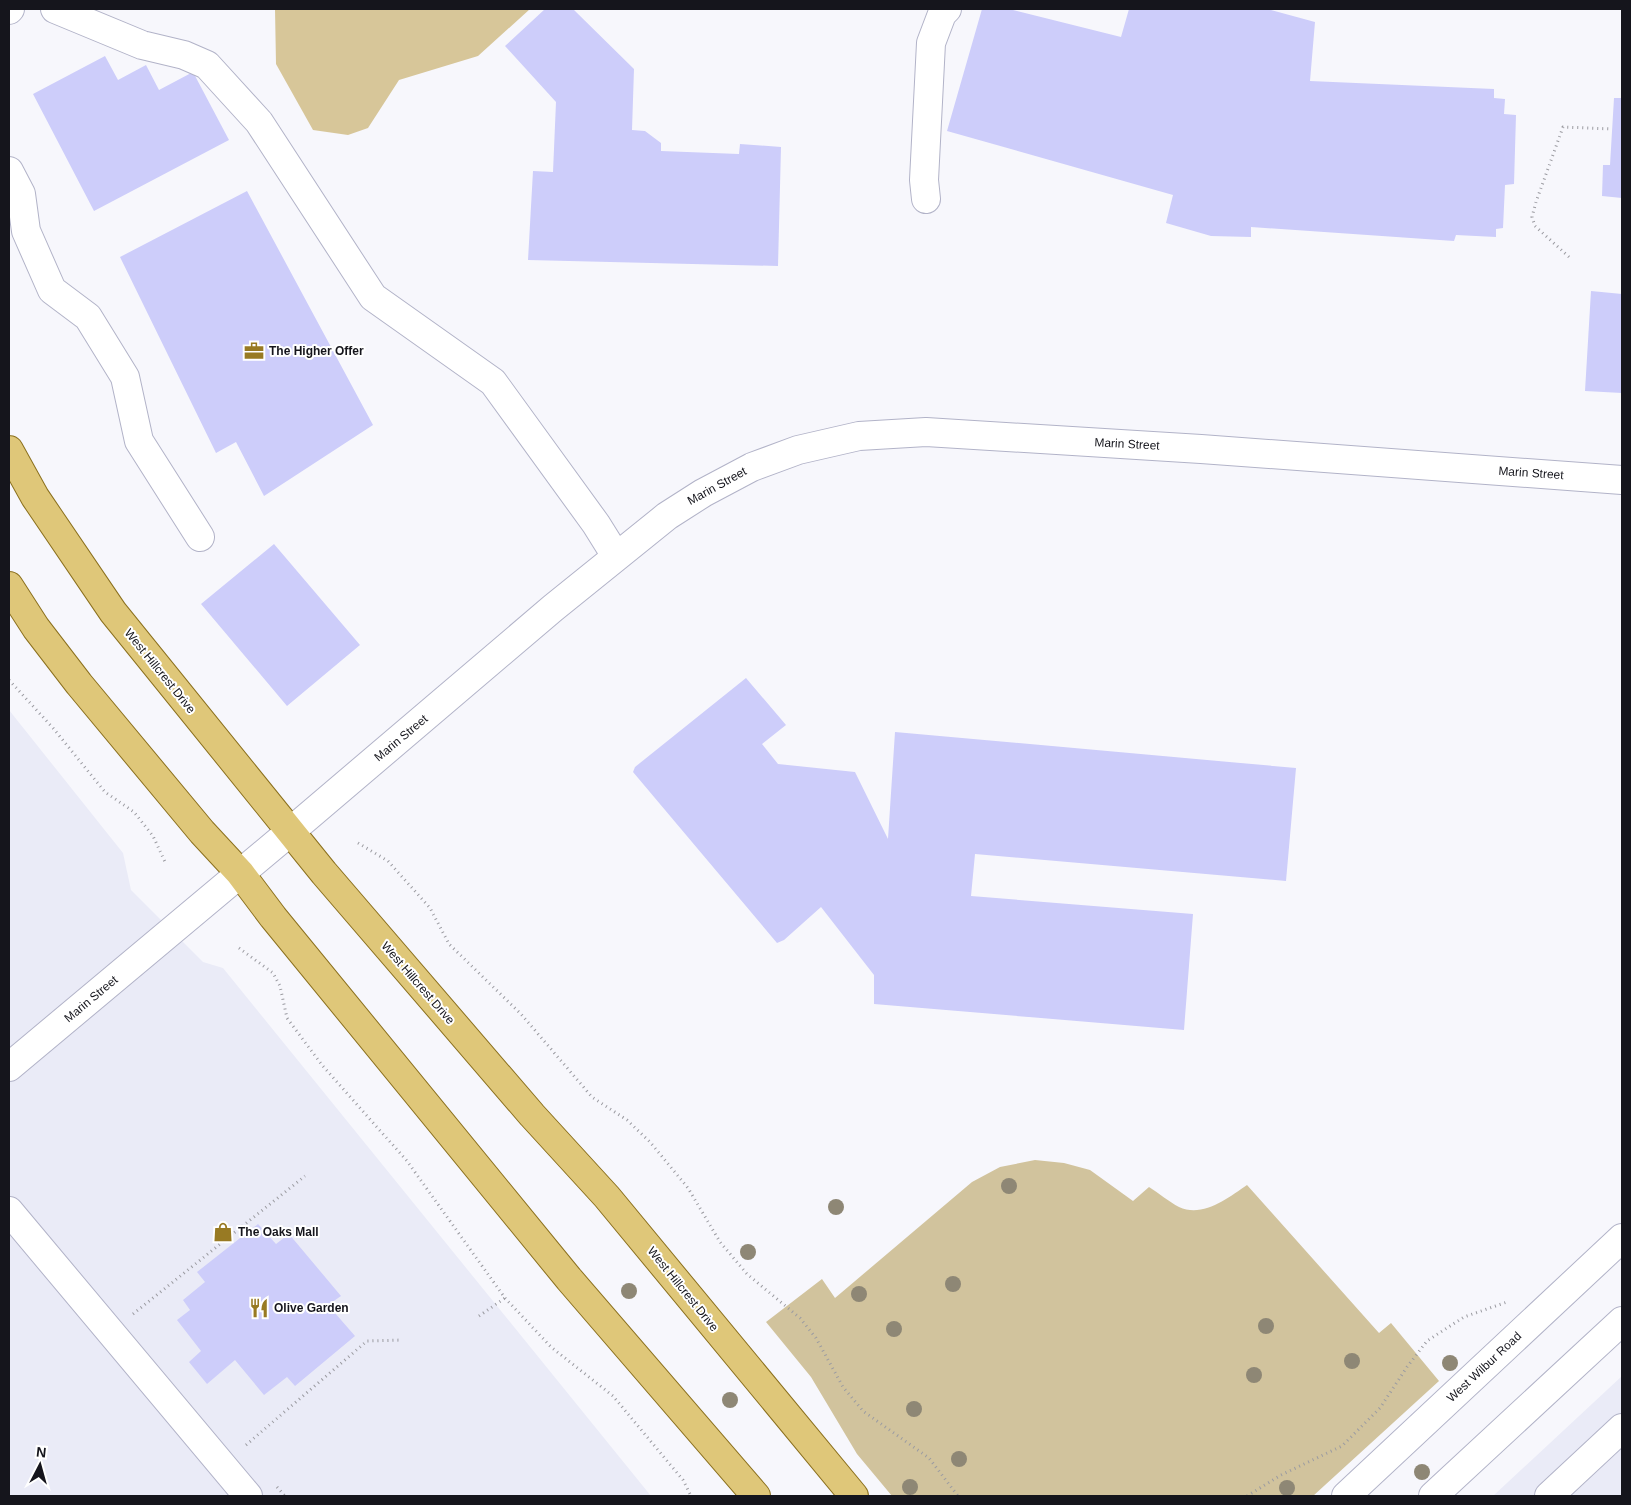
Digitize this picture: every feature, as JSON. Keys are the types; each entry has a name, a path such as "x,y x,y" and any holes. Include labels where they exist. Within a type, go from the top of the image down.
{"main road":[{"name":"West Hillcrest Drive","path":"9,450 35,496 113,612 324,873 526,1108 608,1197 854,1496"},
{"path":"9,586 36,628 79,684 202,832 240,873 272,917 569,1279 756,1496"}],"street":[{"path":"55,9 142,45 184,55 207,65 259,122 373,297 493,382 596,524 616,556"},
{"path":"926,200 924,180 931,42 942,14 947,9"},
{"path":"9,171 21,194 26,231 52,290 88,317 125,377 138,441 200,537"},
{"name":"Marin Street","path":"9,1067 616,556 667,516 703,492 752,466 798,450 859,436 926,432 1201,449 1622,480"},
{"path":"9,1210 248,1496"},
{"name":"West Wilbur Road","path":"1346,1496 1622,1238"},
{"path":"1433,1496 1622,1321"},
{"path":"1549,1496 1622,1428"}],"path":[{"path":"1569,257 1535,226 1532,217 1536,202 1563,127 1612,129"},
{"path":"9,680 105,792 134,812 153,836 166,864"},
{"path":"358,843 388,861 430,908 449,944 521,1014 592,1097 627,1120 650,1142 688,1188 720,1242 747,1274 800,1318 816,1338 842,1387 863,1411 929,1458 958,1496"},
{"path":"239,948 273,974 280,986 287,1018 322,1065 407,1161 505,1298 551,1347 613,1396 683,1480 691,1496"},
{"path":"133,1314 305,1176"},
{"path":"479,1316 505,1298"},
{"path":"1247,1496 1281,1476 1342,1446 1380,1408 1427,1341 1464,1317 1514,1300"},
{"path":"243,1447 367,1341 402,1340"}],"shaded area":[{"path":"275,9 530,9 478,56 399,80 368,128 348,135 313,130 276,64"},
{"name":"The Oaks Mall","path":"9,710 123,853 131,890 203,962 223,968 651,1496 9,1496"},
{"path":"1035,1160 1064,1163 1090,1170 1133,1201 1149,1187 1175,1205 1188,1210 1197,1210 1215,1205 1247,1185 1379,1333 1391,1323 1439,1381 1313,1496 892,1496 857,1454 811,1377 766,1322 822,1279 835,1298 972,1182 1000,1167"},
{"path":"1622,1376 1622,1496 1493,1496"}],"building":[{"path":"545,9 573,9 634,69 632,130 645,131 661,143 661,151 739,154 740,144 781,147 778,266 528,260 533,171 553,172 556,102 505,46"},
{"path":"982,9 1009,9 1121,37 1129,9 1267,9 1315,22 1310,81 1494,89 1494,98 1505,99 1504,114 1516,115 1514,184 1505,185 1503,228 1496,229 1496,237 1456,235 1454,241 1251,227 1251,237 1211,236 1166,223 1173,195 947,131"},
{"path":"105,56 118,80 146,65 159,90 193,72 229,140 94,211 33,94"},
{"path":"1614,98 1622,98 1622,198 1602,196 1603,165 1610,165"},
{"path":"247,191 373,425 264,496 236,442 216,453 120,257"},
{"path":"1591,291 1622,294 1622,393 1585,391"},
{"path":"274,544 360,645 287,706 201,604"},
{"path":"746,678 786,725 762,744 778,764 855,772 888,839 895,732 1296,768 1286,881 975,854 971,896 1193,914 1184,1030 874,1004 874,975 821,907 784,940 777,943 633,772 635,767"},
{"name":"Olive Garden","path":"258,1224 276,1244 289,1234 341,1296 328,1305 355,1336 295,1386 287,1377 264,1395 235,1360 207,1384 189,1362 201,1351 177,1320 190,1310 183,1300 205,1282 197,1272"}],"place":[{"name":"The Higher Offer","path":"254,351"},
{"name":"The Oaks Mall","path":"223,1232"},
{"name":"Olive Garden","path":"259,1308"}]}
